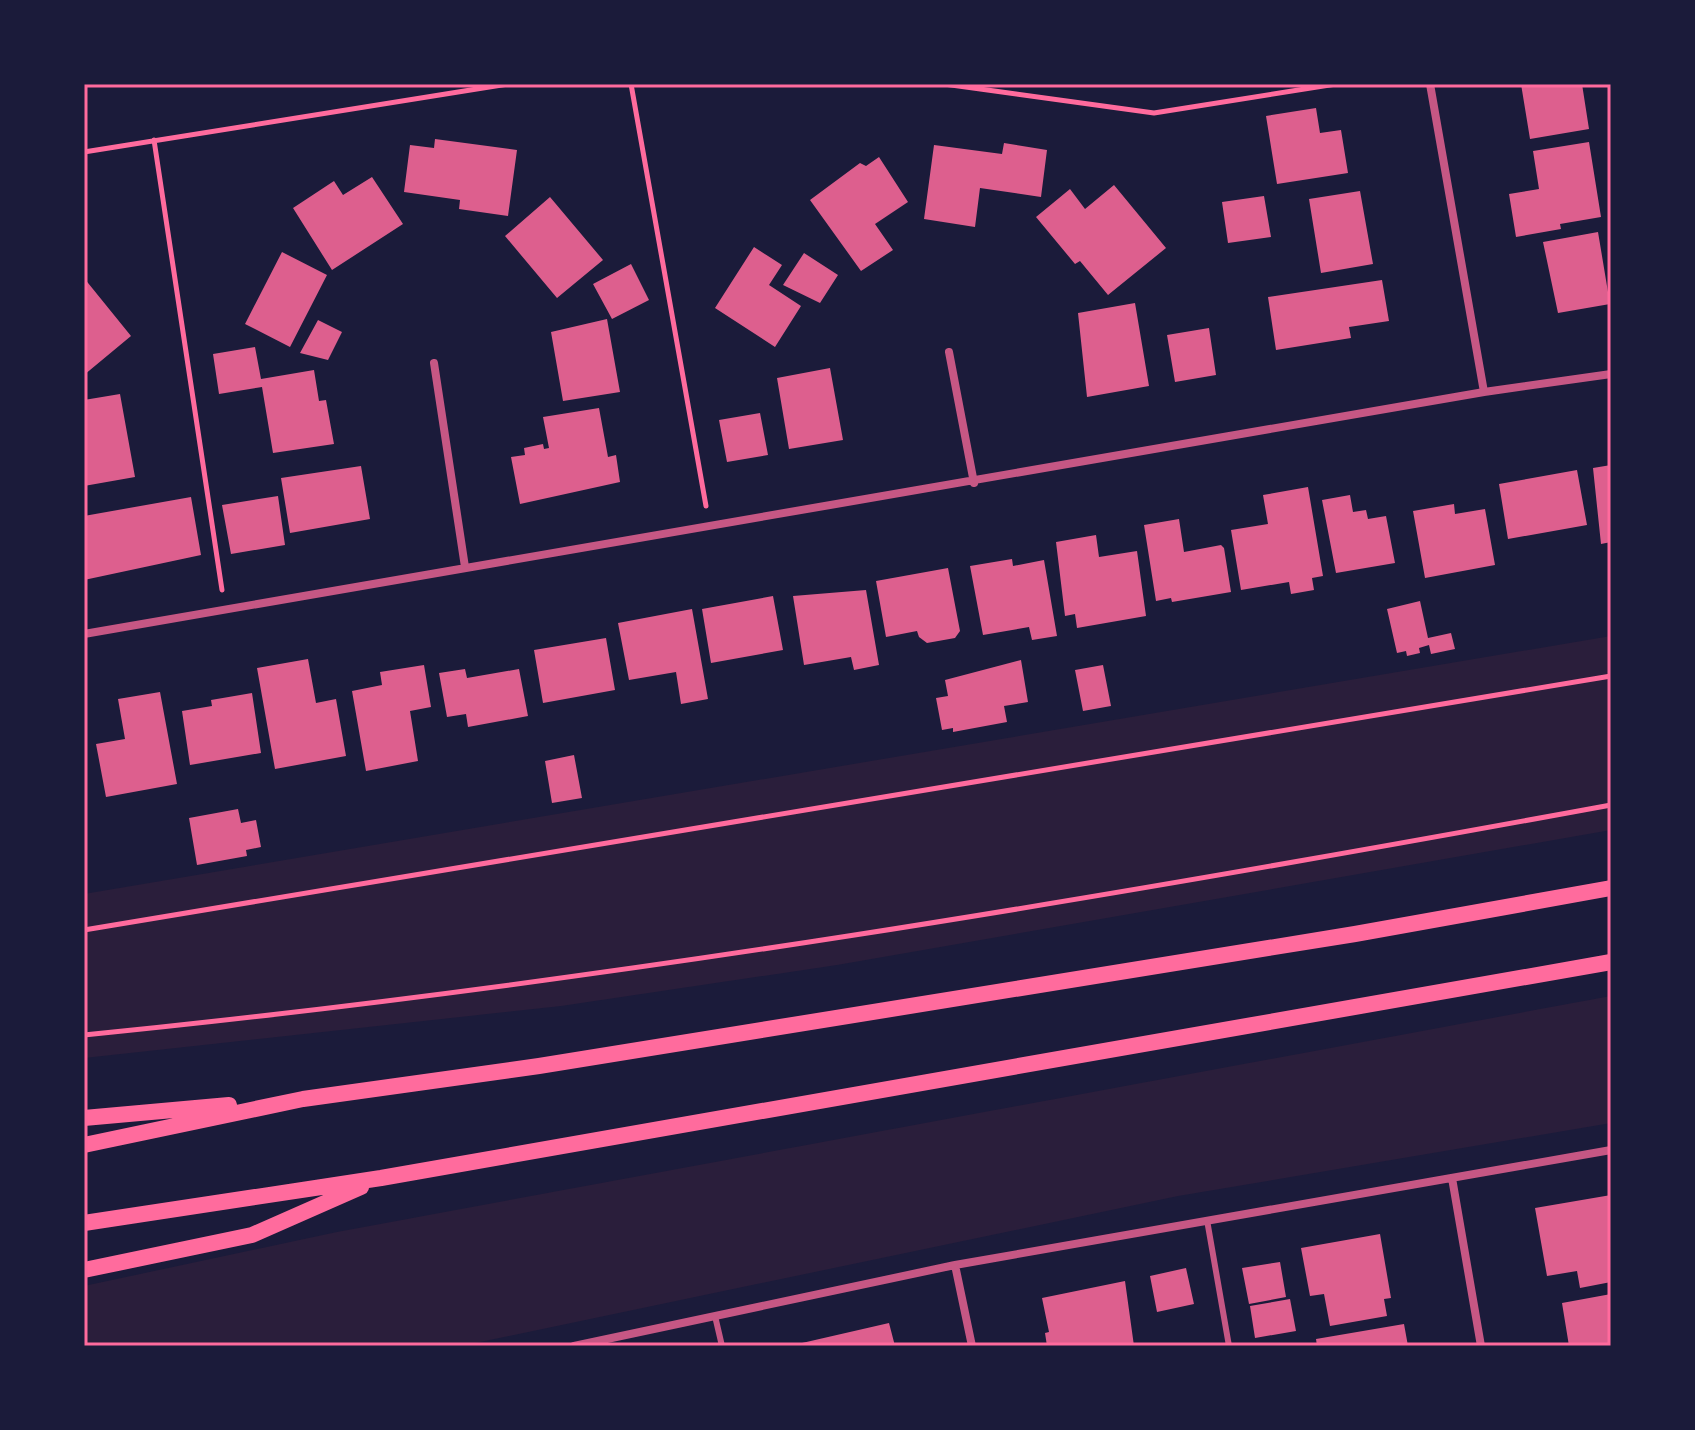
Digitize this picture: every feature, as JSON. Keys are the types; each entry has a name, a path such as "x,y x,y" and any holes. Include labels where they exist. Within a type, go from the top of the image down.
{"main road":[{"path":"84,1118 303,1099 539,1066 1339,936 1611,888"},
{"path":"84,1223 381,1178 1611,962"},
{"path":"84,1145 303,1099"},
{"path":"84,1270 252,1235 381,1178"}],"street":[{"path":"1430,84 1484,392"},
{"path":"949,352 974,483"},
{"path":"434,363 465,567"},
{"path":"84,634 974,483 1484,392 1611,374"},
{"path":"574,1346 955,1265 1611,1150"},
{"path":"1452,1178 1481,1346"},
{"path":"955,1265 972,1346"}],"lane":[{"path":"1207,1220 1229,1346"},
{"path":"715,1316 722,1346"}],"path":[{"path":"84,152 508,84"},
{"path":"631,84 710,527"},
{"path":"944,84 1154,113 1336,84"},
{"path":"154,140 225,610"},
{"path":"84,930 1611,676"},
{"path":"84,1035 217,1022 692,960 1167,886 1611,805"}],"shaded area":[{"path":"1611,636 1611,830 837,965 561,1006 84,1058 84,894"},
{"path":"1611,996 1611,1123 1178,1196 461,1346 84,1346 84,1286 337,1232"}],"building":[{"path":"1521,84 1582,84 1589,129 1530,139"},
{"path":"1316,108 1320,133 1341,130 1348,173 1277,184 1266,116"},
{"path":"435,139 517,150 508,216 459,209 460,200 404,192 410,145 434,148"},
{"path":"1589,142 1601,217 1560,224 1561,229 1516,237 1509,194 1539,189 1533,151"},
{"path":"1004,143 1047,150 1041,197 980,188 975,227 924,219 934,145 1002,154"},
{"path":"879,157 908,202 875,224 893,250 861,271 810,200 860,163 866,166"},
{"path":"372,177 403,224 332,270 293,208 334,181 343,195"},
{"path":"1114,185 1166,248 1108,295 1080,261 1075,264 1036,217 1070,189 1085,209"},
{"path":"1360,191 1373,264 1321,273 1309,199"},
{"path":"1264,196 1271,237 1228,243 1222,202"},
{"path":"550,197 603,260 557,298 505,236"},
{"path":"1598,232 1610,304 1558,313 1543,242"},
{"path":"754,247 782,265 769,285 801,306 775,347 715,308"},
{"path":"282,252 327,275 290,347 245,324"},
{"path":"804,253 838,275 820,303 783,285"},
{"path":"631,264 649,300 612,319 593,284"},
{"path":"84,278 131,336 84,375"},
{"path":"1382,280 1389,321 1349,327 1351,338 1276,350 1268,297"},
{"path":"1135,303 1149,386 1087,397 1078,313"},
{"path":"607,319 620,392 563,401 551,332"},
{"path":"318,320 342,332 328,360 300,353"},
{"path":"1209,328 1216,375 1175,382 1167,335"},
{"path":"255,347 261,379 314,370 319,401 326,400 334,444 273,453 262,387 219,394 213,354"},
{"path":"830,368 843,440 789,449 777,378"},
{"path":"120,394 135,477 84,486 84,400"},
{"path":"599,408 608,457 616,455 620,482 520,504 511,457 525,455 524,448 543,444 544,449 549,448 543,417"},
{"path":"760,413 768,455 727,462 719,420"},
{"path":"1611,465 1611,542 1601,544 1593,468"},
{"path":"361,466 370,519 290,533 281,478"},
{"path":"1577,470 1587,525 1508,539 1499,484"},
{"path":"1308,487 1323,576 1312,578 1314,590 1291,594 1289,582 1241,590 1231,530 1268,524 1263,495"},
{"path":"1350,495 1353,512 1366,510 1368,519 1386,516 1395,563 1336,573 1322,500"},
{"path":"278,496 285,545 231,554 222,505"},
{"path":"191,497 201,555 84,580 84,516"},
{"path":"1454,504 1455,514 1485,509 1495,565 1425,578 1413,511"},
{"path":"1179,519 1184,552 1221,545 1224,548 1231,592 1172,602 1171,598 1156,601 1144,525"},
{"path":"1096,535 1099,557 1137,551 1146,616 1077,628 1075,614 1065,616 1056,542"},
{"path":"1012,559 1013,566 1044,560 1057,636 1032,640 1029,627 983,635 970,566"},
{"path":"948,568 960,631 955,638 927,643 917,631 886,637 876,581"},
{"path":"866,590 879,665 854,670 851,657 804,665 793,596"},
{"path":"773,596 783,650 711,663 702,609"},
{"path":"1420,601 1428,638 1451,633 1455,649 1431,654 1429,645 1419,648 1420,653 1407,656 1406,651 1397,653 1387,609"},
{"path":"692,609 708,699 681,704 676,672 629,680 618,623"},
{"path":"606,638 615,690 543,703 534,650"},
{"path":"308,659 316,703 336,699 346,756 275,769 257,668"},
{"path":"1021,660 1028,702 1004,706 1007,722 953,732 953,728 942,730 936,698 948,696 945,680"},
{"path":"424,665 431,707 410,711 418,761 366,771 352,691 382,685 380,672"},
{"path":"1103,665 1111,706 1083,711 1075,670"},
{"path":"465,669 467,678 519,669 528,716 468,727 466,714 447,717 439,673"},
{"path":"160,692 177,784 106,797 96,744 125,739 118,699"},
{"path":"252,693 261,753 190,765 182,711 212,706 211,700"},
{"path":"574,755 582,798 552,803 545,761"},
{"path":"238,809 241,823 256,820 261,847 246,850 247,856 197,865 189,818"},
{"path":"1611,1195 1611,1282 1580,1288 1577,1271 1547,1276 1535,1208"},
{"path":"1380,1234 1391,1298 1384,1299 1387,1316 1330,1326 1324,1294 1310,1296 1301,1248"},
{"path":"1280,1262 1286,1297 1249,1304 1242,1268"},
{"path":"1186,1268 1194,1304 1157,1312 1150,1276"},
{"path":"1125,1281 1134,1346 1047,1346 1045,1333 1049,1332 1042,1298"},
{"path":"1611,1294 1611,1346 1569,1346 1562,1303"},
{"path":"1290,1299 1296,1331 1255,1338 1250,1306"},
{"path":"889,1323 895,1346 802,1346 802,1343"},
{"path":"1404,1324 1408,1346 1317,1346 1316,1339"}]}
